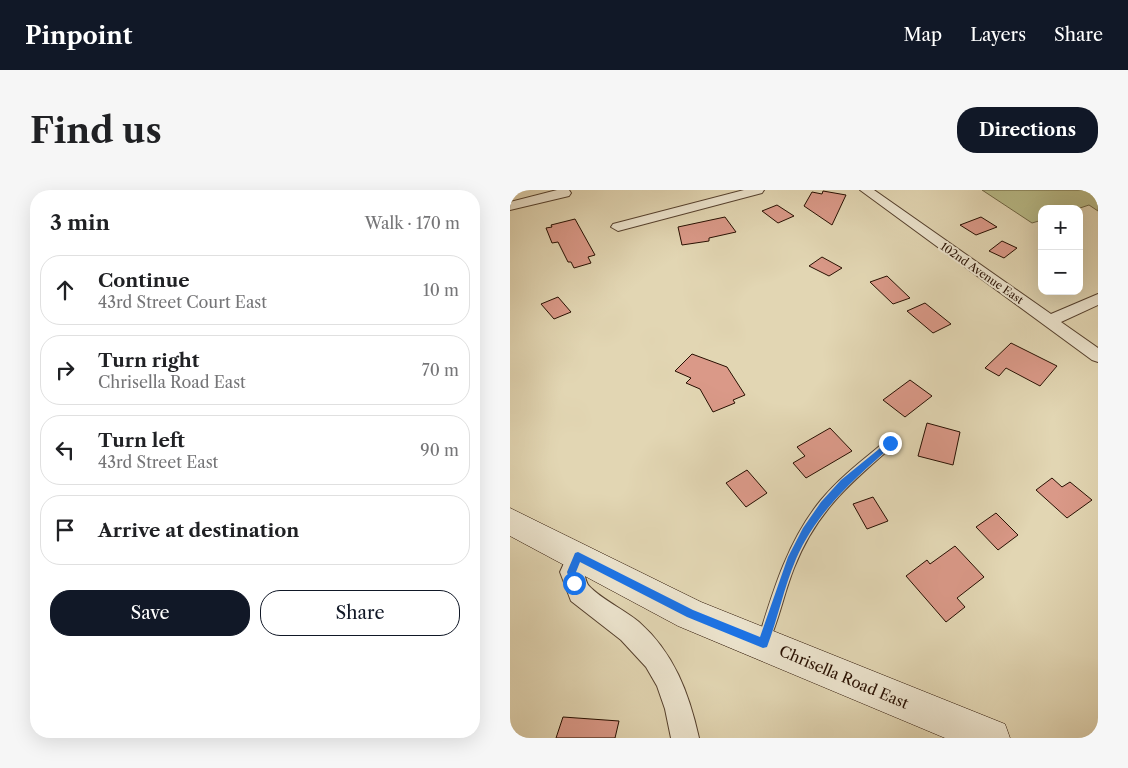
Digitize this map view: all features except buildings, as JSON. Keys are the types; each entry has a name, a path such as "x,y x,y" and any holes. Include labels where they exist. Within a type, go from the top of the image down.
{"street":[{"path":"618,227 758,190"},
{"name":"102nd Avenue East","path":"866,190 1098,356"},
{"path":"510,206 564,192"},
{"path":"1050,321 1098,299"},
{"name":"Chrisella Road East","path":"510,522 690,614 991,738"},
{"path":"578,556 572,572 580,593 630,631 655,658 668,679 679,709 685,738"}],"lane":[{"path":"763,643 792,557 806,531 824,504 844,482 890,443"}],"green space":[{"path":"982,190 1098,190 1098,211 1089,205 1083,207 1083,205 1038,205 1038,221 1032,223"}],"route":[{"path":"574,583 572,572 578,556 640,590 690,614 763,643 792,557 806,531 824,504 844,482 890,443"}]}
